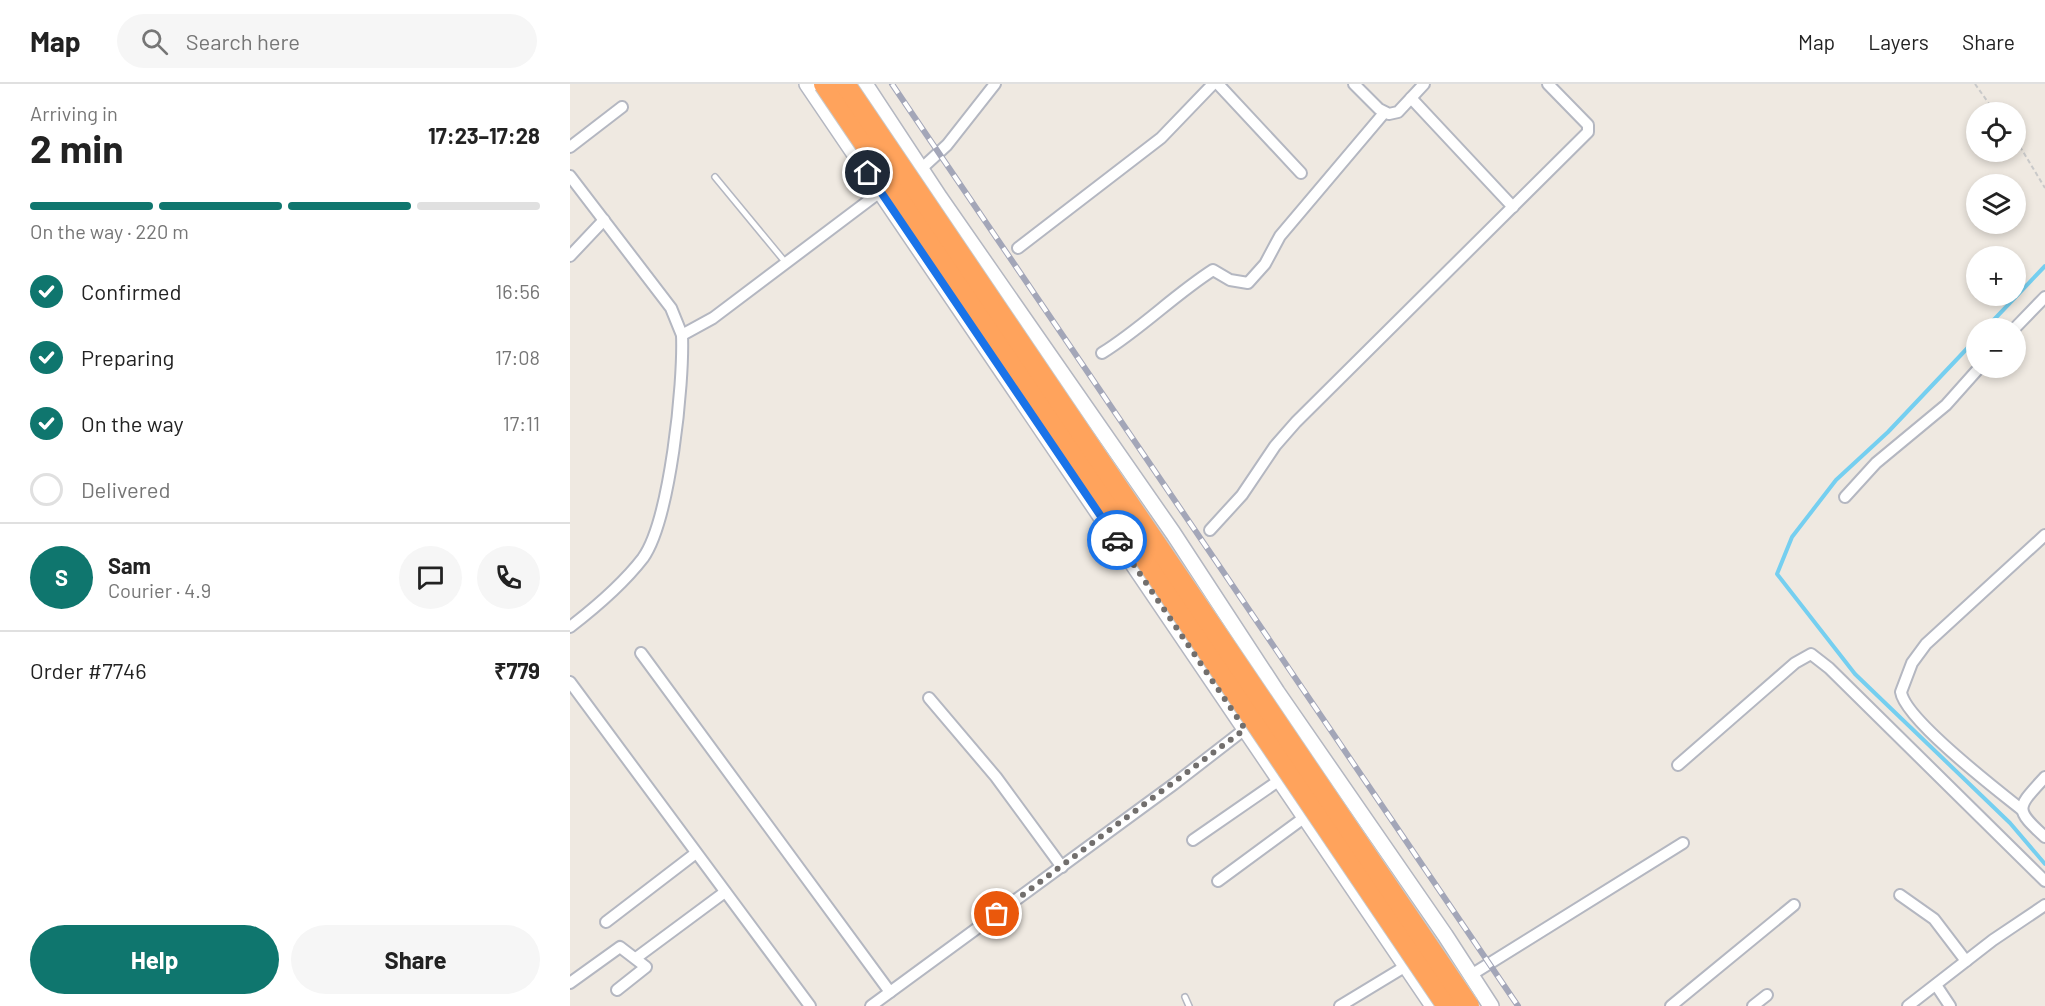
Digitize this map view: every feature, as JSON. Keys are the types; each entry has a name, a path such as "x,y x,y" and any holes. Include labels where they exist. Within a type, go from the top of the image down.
{"highway":[{"path":"824,84 1447,1006"},
{"path":"845,84 1468,1006"}],"street":[{"path":"807,84 1433,1006"},
{"path":"865,84 957,222 1173,533 1491,1006"},
{"path":"921,169 947,146 995,84"},
{"path":"1018,248 1161,138 1213,84"},
{"path":"1218,84 1301,173"},
{"path":"1354,84 1384,113"},
{"path":"1102,353 1135,331 1191,284 1213,270 1230,280 1248,283 1265,264 1280,236 1384,113 1398,112 1424,84"},
{"path":"1210,530 1250,484 1275,446 1296,422 1589,130 1586,123 1548,84"},
{"path":"1411,98 1513,207"},
{"path":"570,147 622,107"},
{"path":"570,176 671,308 682,335 683,371 660,521 644,556 595,607 570,627"},
{"path":"682,335 713,318 880,192"},
{"path":"570,256 604,220"},
{"path":"919,249 957,222"},
{"path":"2026,318 2043,303"},
{"path":"1845,496 1876,463 1941,410 1970,378"},
{"path":"2045,535 1926,644 1912,663 1901,692 1912,710 1953,753 2021,809 2022,814 2045,837"},
{"path":"641,652 890,992"},
{"path":"1678,765 1795,663 1811,654 1828,668 2045,882"},
{"path":"570,682 810,1006"},
{"path":"928,698 990,770 1062,867"},
{"path":"871,1006 1062,867 1245,729"},
{"path":"1193,840 1319,753"},
{"path":"2021,809 2028,795 2045,777"},
{"path":"1218,881 1305,817"},
{"path":"1471,975 1683,843"},
{"path":"606,922 696,853"},
{"path":"636,958 725,892"},
{"path":"1900,895 1934,919 1966,961"},
{"path":"1671,1006 1794,905"},
{"path":"1908,1006 1966,961 2045,905"},
{"path":"570,983 618,948 645,964 645,970 617,990"},
{"path":"1340,1006 1406,966"},
{"path":"1936,985 1950,1006"},
{"path":"1753,1006 1767,995"}],"lane":[{"path":"715,177 786,262"},
{"path":"1185,997 1189,1006"}],"path":[{"path":"1975,84 1988,102"},
{"path":"2026,157 2045,189"}],"waterway":[{"path":"1996,318 2045,266"},
{"path":"1966,350 1888,432 1836,480 1792,537 1777,574 1855,674 2010,823 2045,864"}],"railway":[{"path":"892,84 1518,1006"}],"way so far":[{"path":"997,914 1245,729 1117,540"}],"route":[{"path":"868,173 1117,540"}]}
